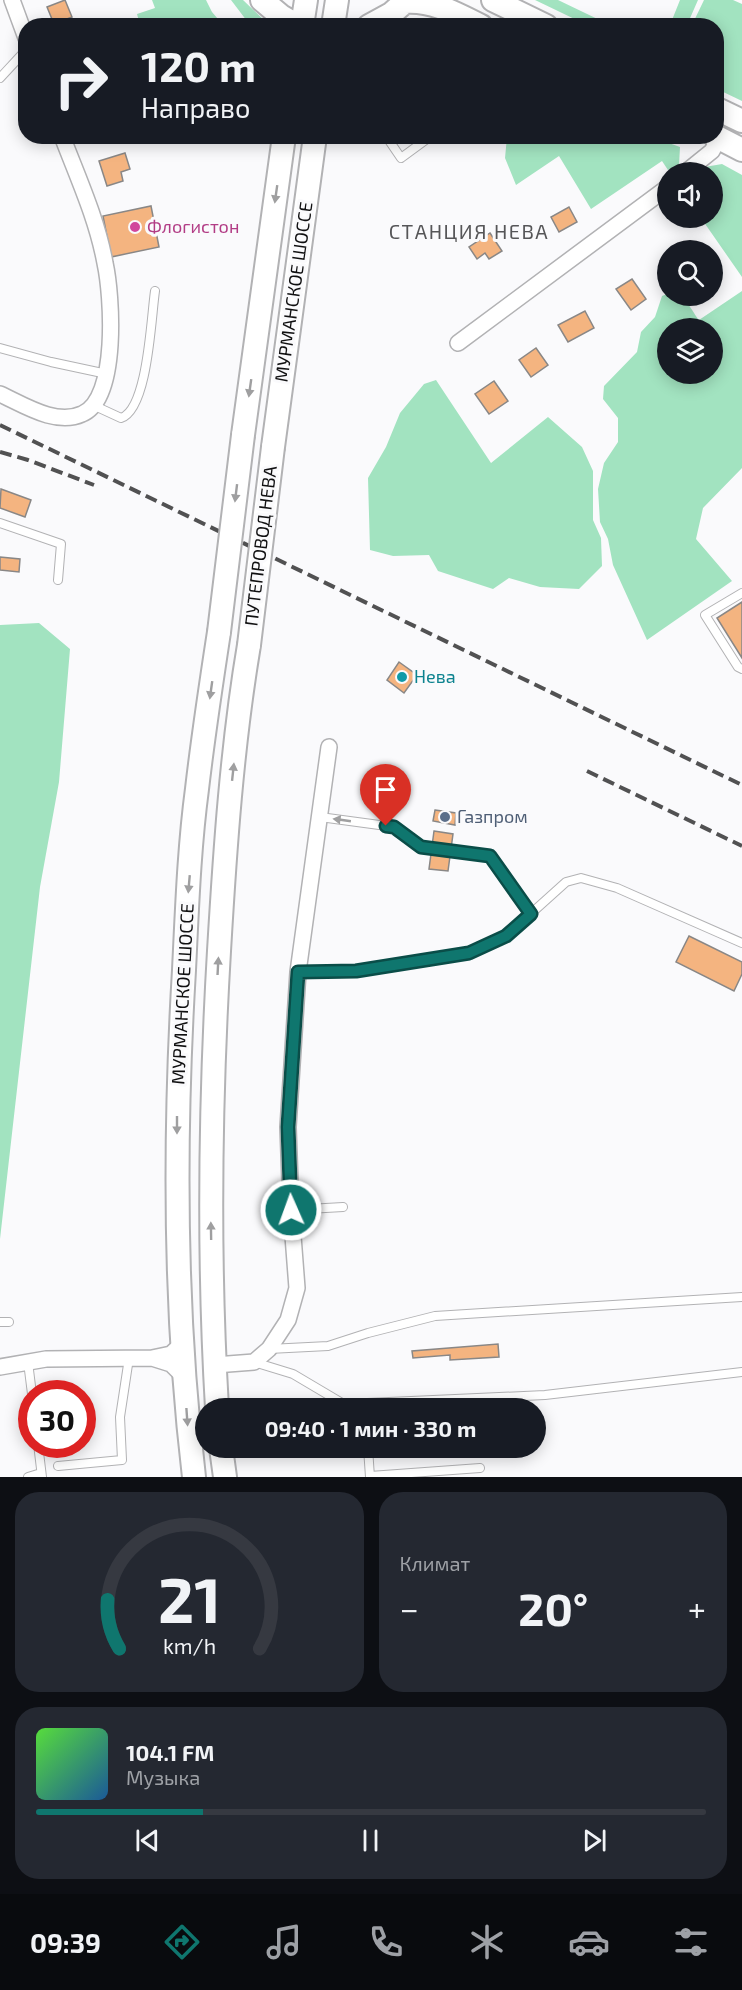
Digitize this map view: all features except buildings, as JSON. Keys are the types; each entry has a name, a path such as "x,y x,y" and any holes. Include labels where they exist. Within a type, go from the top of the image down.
{"main road":[{"path":"262,0 285,18"},
{"path":"302,18 306,0"},
{"path":"334,18 337,0"},
{"path":"384,18 406,1 416,0 428,2 463,18"},
{"path":"507,3 532,18"},
{"path":"724,112 742,121"},
{"path":"724,141 742,150"},
{"name":"МУРМАНСКОЕ ШОССЕ","path":"243,435 283,144"},
{"name":"МУРМАНСКОЕ ШОССЕ","path":"273,447 314,144"},
{"name":"ПУТЕПРОВОД НЕВА","path":"219,632 243,435"},
{"name":"ПУТЕПРОВОД НЕВА","path":"249,645 273,447"},
{"name":"МУРМАНСКОЕ ШОССЕ","path":"194,1477 184,1360 177,1176 177,1105 180,1025 196,791 219,632"},
{"name":"МУРМАНСКОЕ ШОССЕ","path":"217,1398 210,1177 216,1008 229,806 249,645"},
{"path":"222,1458 225,1477"}],"street":[{"path":"12,0 18,18"},
{"path":"0,394 38,412 58,417 82,415 94,406 107,374 110,309 106,264 94,221 66,144"},
{"path":"698,162 712,151 714,144"},
{"path":"458,343 657,194"},
{"path":"215,1365 254,1362 269,1348 288,1320 297,1288 288,1127 298,972 329,747"},
{"path":"0,1367 75,1358 152,1358 171,1354 184,1360"},
{"path":"152,1358 171,1364 184,1360"}],"lane":[{"path":"0,78 18,59"},
{"path":"392,144 401,158 420,144"},
{"path":"94,406 121,418 128,415 138,399 144,375 155,291"},
{"path":"0,348 107,374"},
{"path":"0,523 62,544 58,580"},
{"path":"742,593 705,615 738,667 742,669"},
{"path":"320,817 394,827 421,847 490,856 531,914"},
{"path":"298,972 356,971 469,953 506,936 566,882 581,878 617,888 742,943"},
{"path":"291,1210 343,1207"},
{"path":"269,1348 328,1346 435,1316 742,1297"},
{"path":"58,1466 122,1460 120,1417 129,1358"},
{"path":"28,1362 30,1380"},
{"path":"254,1362 293,1374 334,1398"},
{"path":"491,1398 545,1395 742,1372"},
{"path":"28,1477 41,1475 39,1458"},
{"path":"369,1458 370,1476 480,1468"}],"green space":[{"path":"152,0 206,0 217,18 138,18 137,14 155,8"},
{"path":"231,0 243,0 262,18 245,18"},
{"path":"535,0 558,0 595,18 572,18"},
{"path":"680,0 698,0 690,18 673,18"},
{"path":"704,0 733,0 742,4 742,101 724,92 724,18 695,18"},
{"path":"506,144 672,144 680,147 679,162 657,162 657,164 591,209 559,156 516,185 505,158"},
{"path":"723,165 742,175 742,277 723,250 723,240 716,240 708,228 723,228"},
{"path":"742,291 742,468 703,508 696,539 732,581 647,640 613,565 608,539 600,522 598,489 604,463 618,442 618,418 603,399 604,386 637,352 641,332 655,317 659,306 690,306 698,318 657,318 657,384 723,384 723,318 702,318 723,306"},
{"path":"436,380 491,463 548,417 582,447 593,471 593,520 601,538 602,566 579,589 540,587 509,578 493,589 438,571 429,555 393,556 370,550 368,478 386,447 400,413 424,384"},
{"path":"39,623 70,649 59,782 40,887 0,1239 0,625"}],"railway":[{"path":"0,425 742,785"},
{"path":"0,452 94,485"},
{"path":"587,771 742,846"}],"place":[{"name":"Флогистон","path":"135,227"},
{"name":"Нева","path":"402,677"},
{"name":"Газпром","path":"445,817"}],"district":[{"name":"СТАНЦИЯ НЕВА","path":"469,232"}],"route":[{"path":"291,1210 288,1127 298,972 356,971 469,953 506,936 531,914 490,856 421,847 394,827 386,826"}]}
